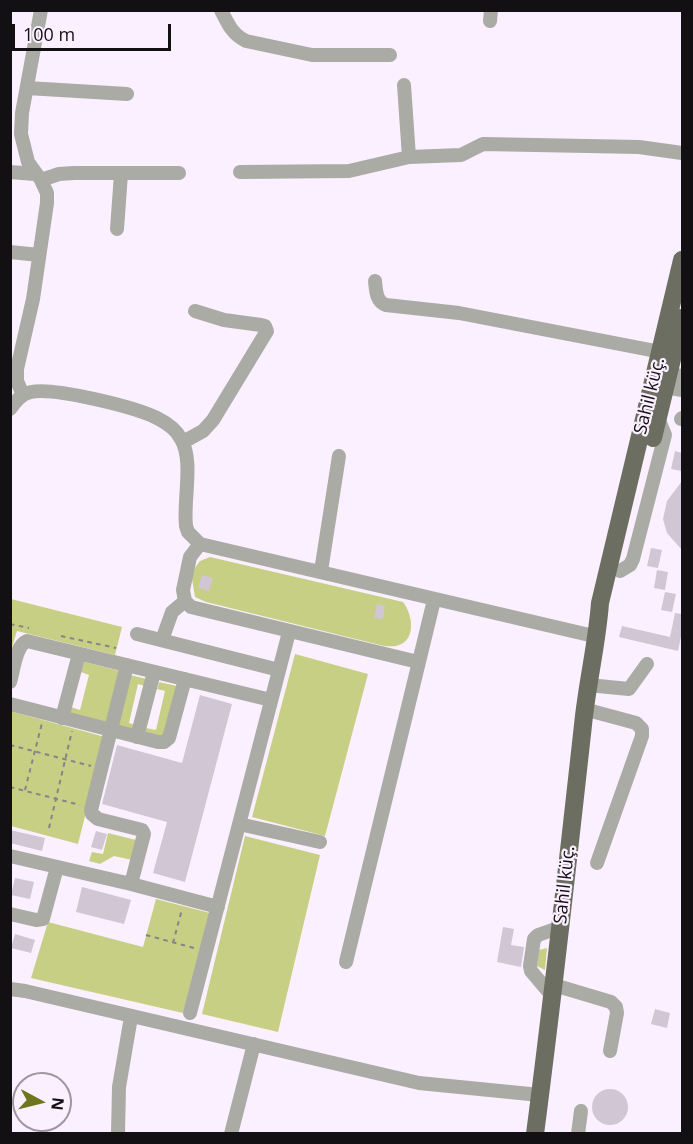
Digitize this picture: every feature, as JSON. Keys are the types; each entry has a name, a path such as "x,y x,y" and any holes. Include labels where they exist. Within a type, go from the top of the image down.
{"main road":[{"name":"Sahil küç.","path":"535,1134 561,927 584,709 598,637 603,589 682,260"},
{"name":"Sahil küç.","path":"598,637 611,606 658,418 675,382 682,318"}],"street":[{"path":"23,395 17,381 17,369 33,299 47,203 47,193 28,162 21,134 22,113 41,10"},
{"path":"221,10 229,27 237,36 246,41 312,55 390,55"},
{"path":"404,86 409,157"},
{"path":"27,88 127,94"},
{"path":"240,172 349,171 409,157 460,155 483,144 639,147 682,153"},
{"path":"10,172 38,177 59,174 179,174"},
{"path":"117,229 121,174"},
{"path":"10,252 39,255"},
{"path":"375,281 378,300 386,305 459,312 661,352"},
{"path":"183,442 203,430 213,420 267,331 265,326 224,320 195,311"},
{"path":"10,409 23,395 38,391 62,392 148,414 168,424 183,442 187,462 186,526 188,532 200,544 598,637"},
{"path":"321,571 339,456"},
{"path":"200,544 190,556 183,590 185,601 199,610 418,662"},
{"path":"346,962 434,600"},
{"path":"162,640 172,612 185,601"},
{"path":"190,1013 289,632"},
{"path":"137,634 279,670"},
{"path":"10,682 20,647 27,641 271,700"},
{"path":"62,718 79,654"},
{"path":"588,685 629,689 647,664"},
{"path":"127,665 91,810 98,819 142,830 144,834 131,884"},
{"path":"137,737 154,672"},
{"path":"10,704 137,737 165,742 169,738 185,679"},
{"path":"584,709 636,723 642,729 642,736 597,863"},
{"path":"239,824 320,842"},
{"path":"10,856 218,907"},
{"path":"10,914 36,920 43,919 57,867"},
{"path":"561,927 538,935 534,939 531,971 553,991 611,1002 616,1007 617,1013 610,1051"},
{"path":"10,989 432,1086 540,1095"},
{"path":"118,1134 119,1087 131,1017"},
{"path":"231,1134 254,1044"},
{"path":"578,1134 581,1111"}],"path":[{"path":"10,624 32,629"},
{"path":"53,634 116,648"},
{"path":"25,790 42,723"},
{"path":"49,828 72,731"},
{"path":"10,745 94,767"},
{"path":"10,787 82,806 85,804"},
{"path":"173,943 183,906"},
{"path":"146,936 200,950"}],"green space":[{"path":"210,557 403,602 409,613 411,632 405,642 397,646 384,646 206,602 195,597 191,573 200,561"},
{"path":"11,599 122,627 115,655 17,631 12,647"},
{"path":"295,654 368,674 325,836 252,817"},
{"path":"84,662 121,671 106,726 68,716 71,707 80,710 89,675 81,672"},
{"path":"130,675 147,679 145,686 138,684 129,723 136,725 134,732 116,727"},
{"path":"159,682 177,686 164,740 145,735 146,728 156,730 165,691 157,689"},
{"path":"10,711 105,737 78,844 11,826"},
{"path":"108,833 136,840 132,860 114,856 100,864 89,861 92,852 103,854"},
{"path":"245,836 320,855 278,1032 202,1014"},
{"path":"156,899 210,913 183,1013 31,978 48,922 143,947"},
{"path":"547,948 545,970 537,966 539,950"}],"building":[{"path":"675,451 682,453 682,471 671,469"},
{"path":"682,481 682,550 667,533 663,519 667,501"},
{"path":"651,548 662,550 658,568 647,566"},
{"path":"657,570 668,572 665,590 654,588"},
{"path":"202,575 213,578 209,591 198,588"},
{"path":"665,592 676,594 672,612 661,610"},
{"path":"377,604 385,606 383,619 374,618"},
{"path":"675,613 682,614 682,632 678,651 619,637 622,626 670,637"},
{"path":"200,695 232,704 185,882 153,873 167,822 102,804 117,745 182,763"},
{"path":"10,830 45,838 42,851 10,843"},
{"path":"96,831 107,834 102,850 91,847"},
{"path":"15,878 34,882 30,899 11,895"},
{"path":"82,887 131,900 124,924 76,912"},
{"path":"503,927 514,929 511,945 524,947 521,967 497,962"},
{"path":"15,934 35,940 31,953 11,948"},
{"path":"655,1009 670,1013 667,1028 651,1024"},
{"path":"610,1089 623,1094 628,1107 623,1120 610,1125 597,1120 592,1107 597,1094"}]}
